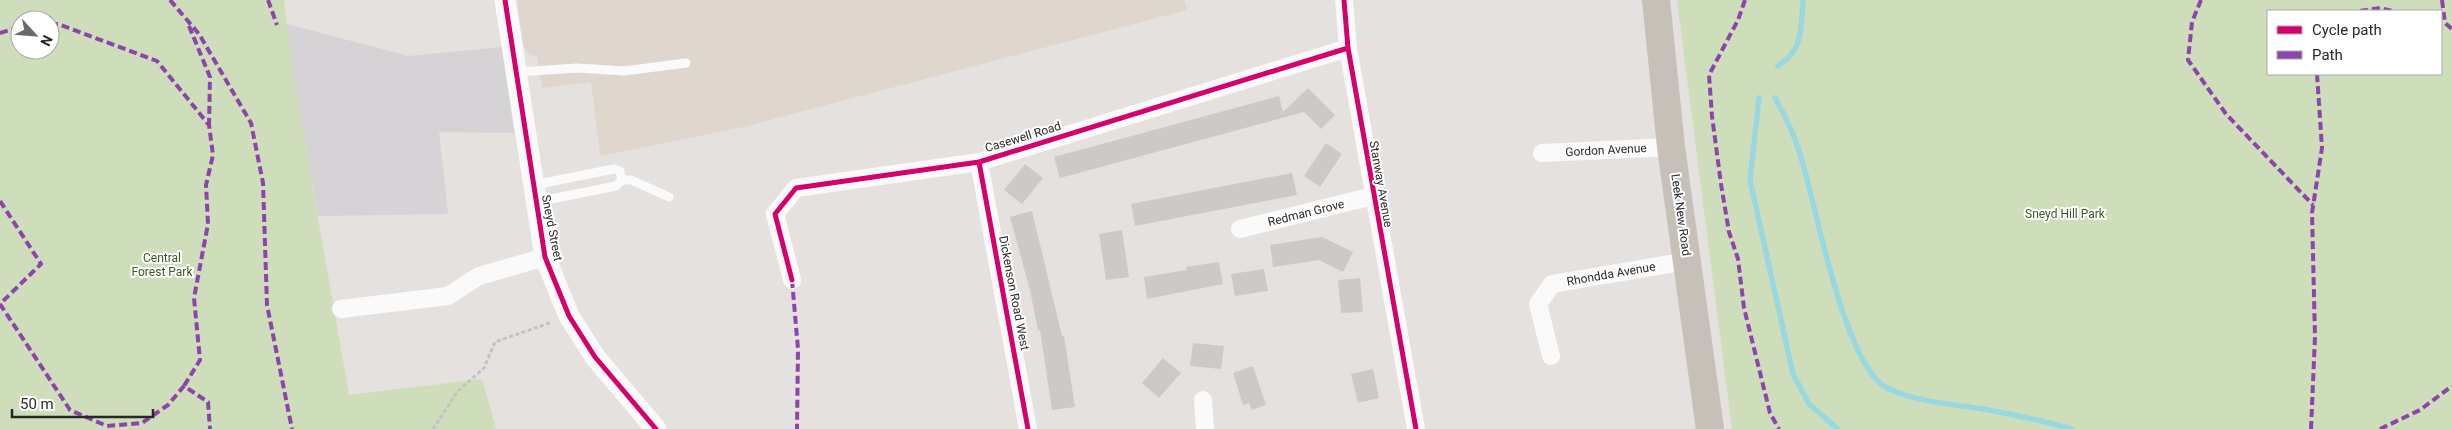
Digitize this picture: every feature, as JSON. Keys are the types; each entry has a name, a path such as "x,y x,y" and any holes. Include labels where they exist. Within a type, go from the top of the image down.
{"highway":[{"name":"Leek New Road","path":"1656,0 1671,147 1710,429"}],"street":[{"name":"Sneyd Street","path":"506,0 545,257 569,316 595,357 656,429"},
{"name":"Stanway Avenue","path":"1344,0 1348,48 1416,429"},
{"name":"Casewell Road","path":"792,280 775,214 796,188 979,162 1348,48"},
{"name":"Gordon Avenue","path":"1542,153 1671,147"},
{"name":"Dickenson Road West","path":"979,162 1028,429"},
{"name":"Redman Grove","path":"1240,229 1373,196"},
{"path":"341,309 448,296 479,276 545,257"},
{"name":"Rhondda Avenue","path":"1551,356 1538,304 1552,284 1688,261"},
{"path":"1203,400 1205,429"}],"lane":[{"path":"517,72 577,68 624,71 686,63"},
{"path":"535,194 614,168 620,171 622,180"},
{"path":"535,194 616,186 622,180 631,180 669,197"}],"path":[{"path":"432,429 458,391 484,368 495,342 569,316"}],"shaded area":[{"path":"517,0 1184,0 1187,10 743,127 600,156 591,82 542,88 537,57 530,55 524,47"},
{"path":"287,24 408,56 502,47 514,133 439,132 448,214 318,216 293,75"}],"green space":[{"name":"Central Forest Park","path":"0,0 284,0 293,75 349,395 482,379 496,429 0,429"},
{"name":"Sneyd Hill Park","path":"1677,0 2452,0 2452,429 1732,429"}],"building":[{"path":"1308,88 1335,115 1321,129 1304,112 1060,178 1054,157 1279,96 1283,112"},
{"path":"1326,143 1342,154 1320,187 1304,176"},
{"path":"1025,164 1043,178 1022,204 1004,190"},
{"path":"1292,173 1297,195 1135,226 1131,204"},
{"path":"1032,211 1062,336 1064,336 1075,407 1052,410 1040,330 1038,331 1030,290 1010,217"},
{"path":"1122,230 1129,277 1106,280 1099,234"},
{"path":"1322,237 1353,252 1343,272 1319,260 1273,267 1270,245"},
{"path":"1219,262 1223,284 1147,299 1144,277 1187,270 1186,267"},
{"path":"1264,269 1268,291 1235,296 1231,274"},
{"path":"1360,278 1363,312 1341,313 1338,280"},
{"path":"1193,343 1224,346 1221,369 1190,366"},
{"path":"1163,358 1181,373 1159,398 1142,383"},
{"path":"1253,366 1266,405 1252,410 1249,403 1243,405 1233,373"},
{"path":"1373,369 1379,398 1358,403 1351,374"}],"waterway":[{"path":"1778,66 1793,53 1797,45 1800,37 1803,0"},
{"path":"1759,98 1750,180 1793,374 1809,404 1838,429"},
{"path":"1775,98 1799,150 1825,252 1846,321 1859,352 1872,375 1887,388 1898,393 1934,402 2039,420 2072,429"}],"marked path":[{"path":"170,0 199,34 251,123 263,183 267,305 292,429"},
{"path":"268,0 277,25"},
{"path":"1745,0 1738,20 1709,75 1712,116 1721,184 1729,232 1738,259 1744,308 1770,413 1779,429"},
{"path":"2201,0 2192,22 2188,60 2226,114 2313,205"},
{"path":"2442,0 2445,23 2452,29"},
{"path":"2367,10 2380,8 2389,10"},
{"path":"60,25 157,61 209,125 213,155 206,185 208,224 194,298 200,360 184,386"},
{"path":"189,26 210,77 209,125"},
{"path":"0,33 10,30"},
{"path":"2311,429 2315,337 2312,213 2322,148 2317,75"},
{"path":"0,201 41,264 0,304 70,410 107,426 142,423 168,405 184,386 208,402 210,429"},
{"path":"792,280 798,349 797,429"},
{"path":"2380,429 2420,410 2452,386"}],"cycle path":[{"path":"505,0 545,257 569,316 595,357 656,429"},
{"path":"1344,0 1348,48 1416,429"},
{"path":"792,280 775,214 796,188 979,162 1348,48"},
{"path":"979,162 1028,429"}]}
